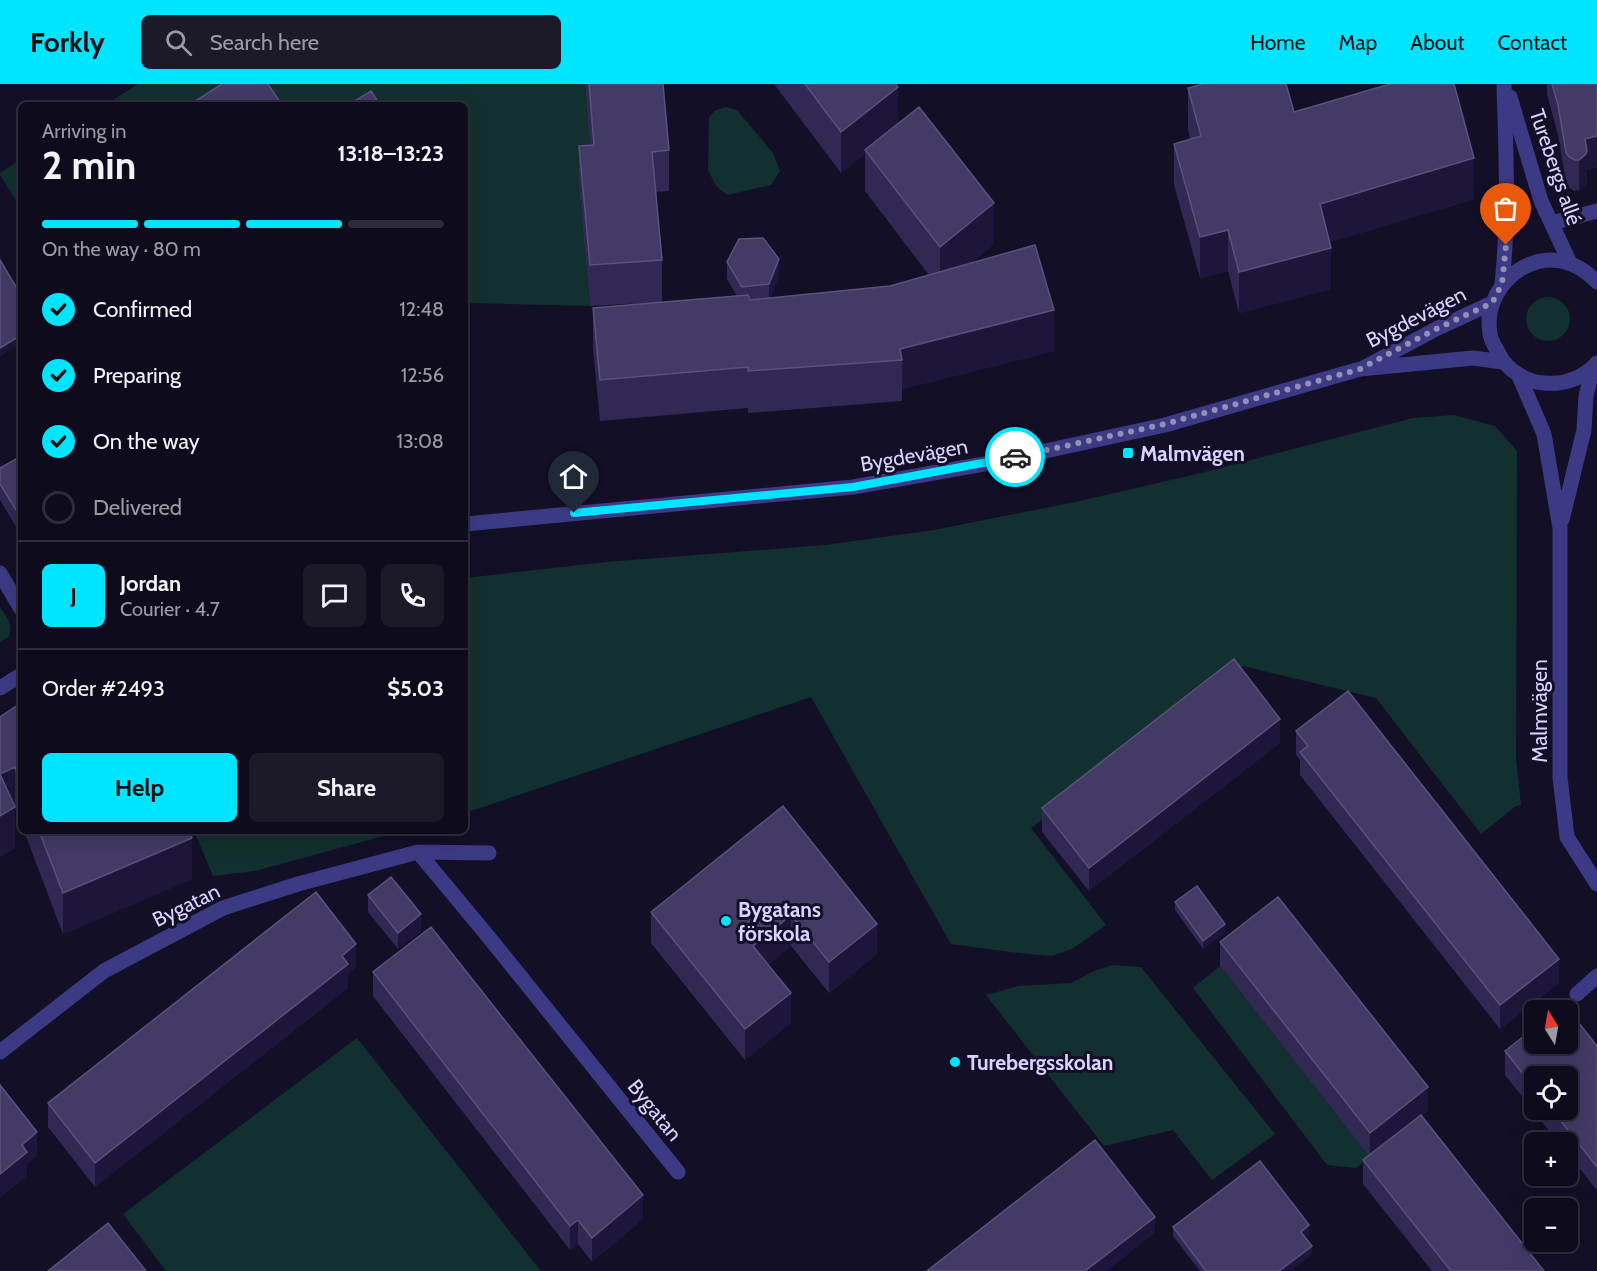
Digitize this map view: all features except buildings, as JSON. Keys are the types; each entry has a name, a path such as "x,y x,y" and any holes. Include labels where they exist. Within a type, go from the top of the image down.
{"street":[{"name":"Turebergs allé","path":"1505,84 1541,201 1570,263"},
{"name":"Turebergs allé","path":"1502,284 1507,207 1505,84"},
{"path":"1552,223 1597,211"},
{"path":"1594,276 1570,263 1549,260 1518,270 1502,284 1492,303 1489,324 1490,337 1503,362 1519,376 1539,383 1558,384 1575,379 1595,365"},
{"name":"Bygdevägen","path":"1360,369 1492,303"},
{"name":"Bygdevägen","path":"468,524 864,485 990,463 1165,424 1360,369 1473,358 1503,362"},
{"name":"Malmvägen","path":"1560,528 1584,430 1586,396 1595,365"},
{"name":"Malmvägen","path":"1519,376 1544,434 1560,528 1560,777 1567,837 1597,884"},
{"path":"0,573 18,604"},
{"path":"0,688 18,677"},
{"name":"Bygatan","path":"0,1052 104,971 223,908 298,884 418,852 489,853"},
{"name":"Bygatan","path":"418,852 678,1172"},
{"path":"1577,994 1597,976"}],"green space":[{"path":"138,84 585,84 594,186 579,187 590,306 468,303 468,102 110,102"},
{"path":"726,107 737,110 773,153 780,171 771,185 727,195 716,186 708,170 709,117 716,110"},
{"path":"18,161 18,203 0,175"},
{"path":"1548,297 1557,298 1564,303 1569,310 1569,328 1564,335 1557,340 1548,341 1539,340 1532,335 1527,328 1526,319 1527,310 1532,303 1539,298"},
{"path":"1454,415 1495,426 1517,451 1516,758 1521,805 1516,806 1481,834 1376,698 1243,666 1031,828 1106,925 1072,949 1052,956 951,944 811,697 468,812 468,578 606,562 825,545 934,530 1075,502 1197,474 1413,418"},
{"path":"0,608 7,618 10,629 9,637 0,642"},
{"path":"195,834 391,834 255,871 213,876"},
{"path":"1112,965 1141,967 1275,1134 1212,1180 1173,1130 1104,1146 986,995 1018,986 1071,983"},
{"path":"1220,966 1370,1157 1356,1168 1327,1165 1193,988"},
{"path":"357,1038 541,1271 166,1271 123,1214"}],"way so far":[{"path":"1015,457 1221,410 1360,369 1492,303 1502,284 1506,245"}],"place":[{"name":"Malmvägen","path":"1128,453"},
{"name":"Bygatans förskola","path":"726,921"},
{"name":"Turebergsskolan","path":"955,1062"}],"route":[{"path":"574,513 853,487 1015,457"}]}
